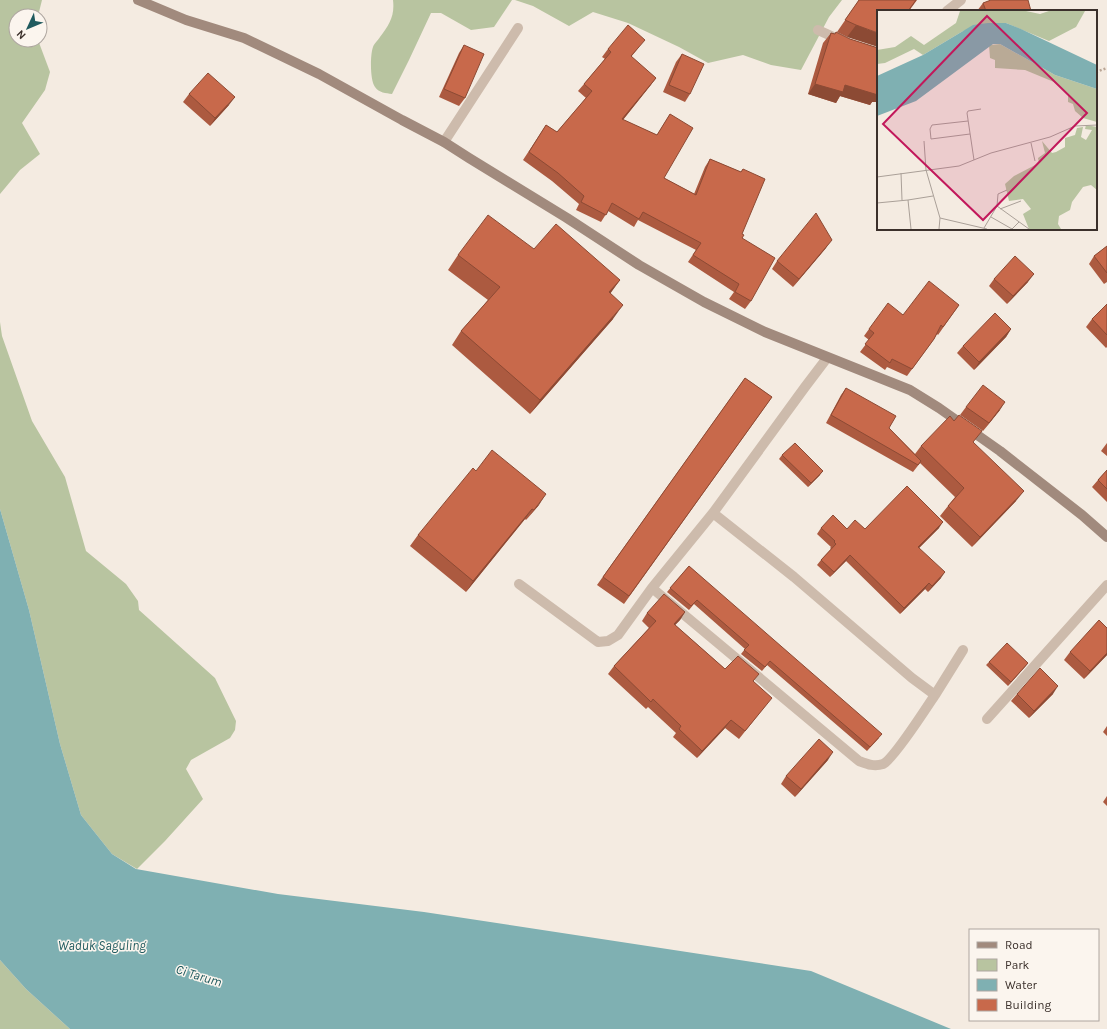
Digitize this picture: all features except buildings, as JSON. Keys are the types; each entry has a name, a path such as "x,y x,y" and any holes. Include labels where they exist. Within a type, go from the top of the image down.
{"street":[{"path":"138,0 186,20 244,38 320,74 444,142 567,218 639,265 704,302 765,332 910,390 939,408 1006,456 1082,515 1107,537"},
{"path":"947,10 961,0"},
{"path":"444,142 518,28"},
{"path":"818,30 852,45"},
{"path":"519,584 598,642 608,641 618,635 652,588 713,513 827,358"},
{"path":"713,513 794,577 912,678 935,695"},
{"path":"987,719 1107,585"},
{"path":"652,588 859,761 872,766 884,763 894,753 935,695 963,650"}],"path":[{"path":"1097,72 1107,68"}],"green space":[{"path":"0,0 42,0 40,8 8,8 8,48 41,48 50,72 45,90 22,123 40,154 20,170 0,194"},
{"path":"393,0 512,0 494,27 471,30 441,13 431,13 392,94 381,92 373,84 371,62 374,46 391,20"},
{"path":"515,0 842,0 829,17 801,70 771,65 743,55 708,63 679,47 628,23 593,12 569,26 533,6"},
{"path":"0,322 2,336 32,421 65,477 86,551 126,584 138,601 139,610 215,678 236,721 235,730 230,738 191,760 186,769 203,799 137,869 112,854 81,815 60,744 29,610 0,509"},
{"path":"0,960 26,989 70,1029 0,1029"}],"water":[{"name":"Waduk Saguling","path":"0,509 29,610 60,744 81,815 112,854 136,869 278,894 424,912 811,971 951,1029 70,1029 26,989 0,960"}],"water label":[{"name":"Ci Tarum","path":"199,975"}]}
